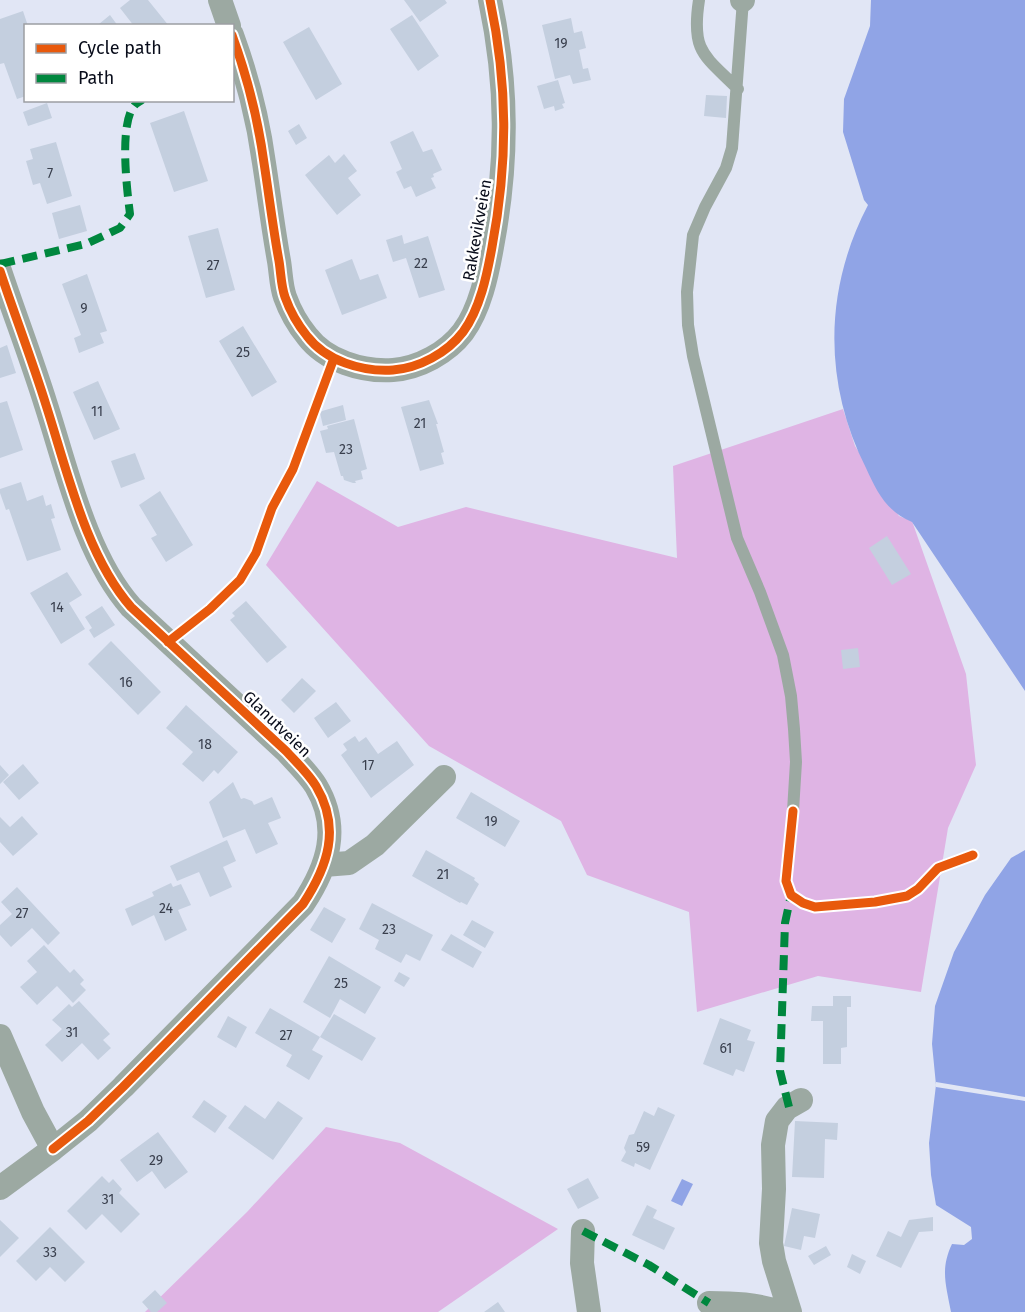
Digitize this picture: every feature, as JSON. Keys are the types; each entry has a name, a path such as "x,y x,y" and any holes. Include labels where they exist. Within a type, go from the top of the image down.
{"street":[{"path":"220,0 228,24"},
{"name":"Rakkevikveien","path":"234,40 245,70 264,160 285,297 295,319 308,338 334,358 366,368 400,369 435,357 462,333 478,303 489,264 501,199 504,150 500,53 490,0"},
{"name":"Glanutveien","path":"0,271 82,514 98,556 122,597 308,774 322,799 329,821 329,850 315,885 303,904 88,1121 0,1188"},
{"path":"324,865 349,863 375,845 444,777"},
{"path":"0,1036 33,1112 53,1149"},
{"path":"790,1312 774,1261 771,1243 773,1145 777,1121 787,1108 801,1100"},
{"path":"583,1231 582,1263 589,1312"},
{"path":"709,1303 741,1303 780,1312"}],"lane":[{"path":"699,0 696,36 702,53 738,89"},
{"path":"743,0 732,148 726,168 693,235 687,292 688,325 693,356 737,538 783,655 791,696 796,762 793,811"}],"shaded area":[{"path":"843,409 855,446 899,516 912,521 966,674 976,765 948,828 921,992 818,976 697,1012 689,912 587,875 561,821 429,746 266,565 317,481 398,527 466,507 677,558 673,466"},
{"path":"326,1127 400,1143 558,1229 438,1312 145,1312 247,1212"}],"water":[{"path":"871,0 1025,0 1025,691 912,522 895,512 883,500 852,436 842,403 836,370 834,336 837,303 843,270 868,205 864,200 843,132 844,99 870,26"},
{"path":"1025,850 1025,1312 951,1312 945,1277 948,1253 952,1244 964,1245 972,1239 971,1227 936,1205 931,1175 929,1143 936,1085 932,1044 935,1006 954,952 985,895 1011,858"},
{"path":"682,1179 693,1184 682,1206 671,1201"}],"pier":[{"path":"936,1082 1025,1097 1025,1101 936,1087"}],"building":[{"path":"130,0 148,0 167,24 132,24 120,8"},
{"path":"404,0 445,0 447,3 420,22"},
{"path":"23,11 27,24 24,24 24,97 17,99 4,63 0,64 0,19"},
{"path":"110,15 117,24 99,24"},
{"path":"412,15 439,56 418,71 390,29"},
{"path":"571,18 574,33 582,31 586,48 579,50 583,69 588,68 591,80 573,84 570,75 555,79 542,25"},
{"path":"309,27 342,84 316,100 283,42"},
{"path":"558,80 565,103 562,104 564,108 555,111 554,106 544,109 537,86"},
{"path":"706,95 727,96 726,118 704,116"},
{"path":"47,103 52,118 28,126 23,112"},
{"path":"184,111 208,181 174,192 150,123"},
{"path":"299,124 307,138 296,145 288,131"},
{"path":"413,131 423,152 432,149 442,170 433,174 434,177 431,178 436,188 416,197 411,186 404,189 396,172 402,169 390,142"},
{"path":"56,142 72,196 47,204 40,183 33,185 26,161 33,159 30,149"},
{"path":"344,154 357,171 348,178 361,195 337,215 305,175 329,155 335,163"},
{"path":"80,205 87,231 59,239 52,213"},
{"path":"218,228 235,290 206,298 188,236"},
{"path":"402,235 404,244 428,236 445,290 419,298 406,258 393,262 386,240"},
{"path":"352,259 360,280 378,274 387,298 342,315 325,270"},
{"path":"87,274 107,331 100,333 104,343 79,353 74,338 81,335 62,284"},
{"path":"243,326 277,382 252,397 219,341"},
{"path":"7,345 16,373 0,378 0,348"},
{"path":"98,381 120,429 94,440 73,392"},
{"path":"429,400 438,424 436,424 444,452 441,453 444,464 420,471 401,407"},
{"path":"7,401 23,450 0,458 0,403"},
{"path":"343,405 346,420 323,426 320,413"},
{"path":"354,419 367,469 361,471 363,479 355,481 356,483 344,480 341,476 334,452 326,453 320,431 328,429 327,426"},
{"path":"135,453 145,479 121,488 111,461"},
{"path":"21,482 27,501 43,495 46,506 51,504 55,518 51,519 61,550 27,561 9,509 6,510 0,493 0,489"},
{"path":"160,491 193,545 166,562 151,538 157,535 139,505"},
{"path":"887,536 911,574 892,585 869,548"},
{"path":"67,572 82,595 69,603 85,629 61,644 30,593"},
{"path":"246,601 287,647 267,663 230,620 235,616 232,613"},
{"path":"102,606 115,625 94,638 89,630 92,628 85,617"},
{"path":"111,641 161,692 138,715 88,664"},
{"path":"858,648 860,667 843,669 841,650"},
{"path":"302,678 316,691 294,713 281,700"},
{"path":"336,702 351,721 328,738 314,718"},
{"path":"186,705 238,752 218,774 214,770 203,782 182,764 193,752 166,728"},
{"path":"355,736 359,742 366,737 378,754 397,741 414,765 371,798 341,755 347,750 343,744"},
{"path":"23,764 39,783 19,800 3,782"},
{"path":"0,765 9,775 0,784"},
{"path":"233,782 241,799 252,801 254,805 272,797 281,818 268,823 278,844 256,854 245,829 223,838 209,802"},
{"path":"471,792 520,821 505,847 456,818"},
{"path":"22,816 38,834 13,856 0,842 0,817 10,827"},
{"path":"227,840 236,861 223,867 232,887 210,897 199,872 177,881 170,866"},
{"path":"426,850 475,878 474,880 479,884 467,905 412,876"},
{"path":"171,883 173,887 181,884 191,905 178,910 187,930 165,941 154,915 132,926 125,909 154,896 152,892"},
{"path":"17,887 60,933 48,945 32,928 11,947 0,935 0,925 12,914 1,902"},
{"path":"372,903 433,935 420,961 406,954 401,963 375,949 379,940 359,929"},
{"path":"324,907 346,919 332,943 310,930"},
{"path":"472,920 494,932 485,948 463,935"},
{"path":"451,934 482,952 473,968 441,950"},
{"path":"44,945 70,973 74,969 84,980 80,984 86,990 73,1003 57,986 37,1005 20,987 37,972 27,961"},
{"path":"329,956 381,987 365,1014 340,999 330,1018 303,1002"},
{"path":"399,972 410,978 404,987 394,981"},
{"path":"833,996 851,996 851,1007 847,1007 847,1047 841,1048 841,1064 823,1064 823,1021 811,1021 812,1006 833,1006"},
{"path":"79,1001 110,1034 103,1040 111,1048 98,1060 82,1043 62,1062 45,1045 62,1029 52,1020 69,1004 72,1007"},
{"path":"270,1008 320,1037 312,1050 323,1056 309,1080 286,1066 292,1055 255,1033"},
{"path":"334,1014 376,1038 362,1061 320,1037"},
{"path":"228,1016 247,1027 236,1048 217,1037"},
{"path":"720,1018 751,1030 747,1040 755,1042 744,1072 736,1069 733,1076 703,1064"},
{"path":"204,1100 227,1116 215,1133 192,1117"},
{"path":"278,1101 303,1118 273,1160 228,1128 245,1105 265,1119"},
{"path":"658,1107 675,1115 650,1170 635,1163 634,1167 621,1161 626,1152 624,1148 629,1135 634,1134 644,1111 654,1116"},
{"path":"795,1121 838,1123 837,1140 825,1139 824,1178 792,1177"},
{"path":"158,1132 188,1172 165,1189 152,1171 137,1182 120,1160"},
{"path":"102,1176 109,1183 113,1179 122,1189 119,1193 140,1214 121,1233 102,1214 86,1230 67,1211"},
{"path":"588,1178 599,1198 578,1209 567,1189"},
{"path":"647,1205 657,1210 653,1218 675,1228 664,1250 632,1235"},
{"path":"792,1208 820,1214 815,1238 804,1236 801,1250 784,1246"},
{"path":"933,1217 933,1231 919,1232 901,1268 876,1256 888,1231 901,1237 909,1220"},
{"path":"0,1220 19,1238 0,1257"},
{"path":"50,1227 85,1262 65,1282 50,1267 36,1281 16,1261"},
{"path":"826,1246 831,1255 814,1265 808,1256"},
{"path":"852,1254 866,1261 860,1274 847,1267"},
{"path":"155,1290 167,1303 157,1312 151,1312 142,1302"},
{"path":"498,1302 505,1312 484,1312"}],"marked path":[{"path":"0,264 86,244 120,228 130,214 125,158 127,128 129,115 139,102"},
{"path":"789,1107 780,1071 785,923 791,895"},
{"path":"583,1231 649,1265 709,1303"}],"cycle path":[{"path":"234,41 255,114 283,288 294,318 315,345 334,358 369,369 403,369 432,358 456,340 474,313 485,280 501,184 504,124 500,63 490,0"},
{"path":"0,271 41,388 79,511 115,586 131,607 306,772 324,802 329,832 325,861 303,904 123,1087 88,1121 53,1149"},
{"path":"168,642 210,609 240,580 256,553 272,508 293,469 334,358"},
{"path":"793,811 786,881 791,895 815,907 875,902 907,896 918,889 938,868 973,855"}]}
